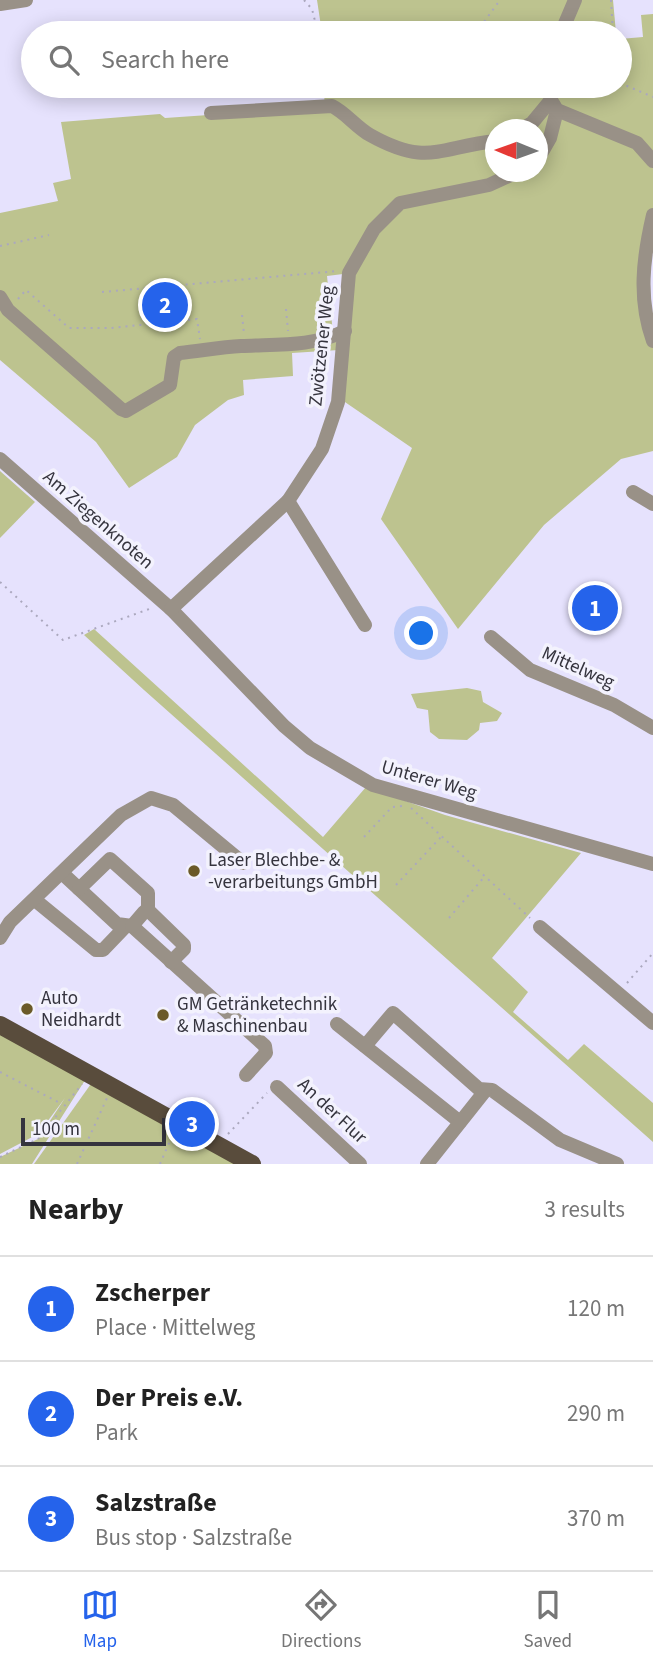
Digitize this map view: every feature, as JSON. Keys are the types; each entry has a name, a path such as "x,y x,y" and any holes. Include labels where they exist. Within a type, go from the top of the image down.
{"main road":[{"path":"0,1025 253,1164"}],"street":[{"path":"0,4 26,0"},
{"path":"566,21 575,0"},
{"path":"535,119 552,99"},
{"path":"548,136 552,99"},
{"path":"552,99 637,143 653,161"},
{"path":"211,113 332,106 372,136 413,154 430,155 485,144"},
{"name":"Zwötzener Weg","path":"171,609 288,502 322,449 338,402 349,273 374,229 400,203 494,182"},
{"path":"653,215 642,261 645,319 653,341"},
{"path":"0,297 8,310 126,411 170,385 174,357 246,346 289,346 332,338 345,331"},
{"name":"Am Ziegenknoten","path":"0,459 171,609"},
{"path":"633,492 653,504"},
{"path":"288,502 365,625"},
{"name":"Unterer Weg","path":"171,609 284,726 310,748 373,785 653,864"},
{"name":"Mittelweg","path":"491,637 530,670 614,705 653,728"},
{"path":"0,938 10,922 121,815 151,798 173,805 243,863"},
{"path":"79,889 110,859 148,893 148,911 184,945 184,949 171,962"},
{"path":"62,874 117,924 129,926 265,1046 266,1053 246,1075"},
{"path":"35,900 96,950 103,950 148,911"},
{"path":"540,927 653,1023"},
{"path":"365,1046 393,1013 479,1089 492,1090 560,1140 617,1164"},
{"path":"337,1024 460,1122"},
{"name":"An der Flur","path":"277,1087 360,1164"},
{"path":"427,1164 485,1091"}],"path":[{"path":"304,0 312,9 315,21"},
{"path":"484,21 499,0"},
{"path":"611,0 612,21"},
{"path":"632,88 653,97"},
{"path":"0,246 49,235"},
{"path":"102,292 342,271 349,273"},
{"path":"8,310 26,290 69,328 111,328 197,319 201,351"},
{"path":"286,309 289,346"},
{"path":"242,315 246,346"},
{"path":"0,582 63,640 159,606 171,609"},
{"path":"364,837 395,805 411,808 540,927"},
{"path":"396,884 442,837"},
{"path":"449,918 485,876"},
{"path":"617,995 653,953"},
{"path":"0,1072 58,1102"},
{"path":"0,1157 38,1139 87,1077"},
{"path":"218,1144 277,1087"},
{"path":"77,1164 111,1088"},
{"path":"160,1164 177,1126"}],"green space":[{"path":"317,0 613,0 615,21 320,21"},
{"path":"653,14 653,215 642,261 653,341 653,451 621,459 544,525 458,629 381,519 412,448 342,400 343,274 327,276 333,333 339,350 292,353 293,376 243,380 244,395 228,400 195,425 177,457 129,488 96,442 0,360 0,213 58,201 53,183 71,179 61,122 160,114 165,118 324,107 324,98 632,98 632,38 643,37 641,15"},
{"path":"0,471 35,502 0,538"},
{"path":"94,629 323,837 366,787 445,815 581,853 492,958 528,992 513,1012 568,1060 584,1044 653,1103 653,1142 84,635"},
{"path":"467,688 481,691 483,702 502,713 497,721 480,723 479,730 467,740 439,739 430,732 428,710 417,708 411,694"},
{"path":"0,1034 87,1077 32,1164 0,1164 0,1157 38,1139 65,1098 38,1134 0,1154"},
{"path":"93,1081 238,1164 34,1164"}],"place":[{"name":"Der Preis e.V.","path":"165,305"},
{"name":"Zscherper","path":"595,608"},
{"name":"Laser Blechbe- & -verarbeitungs GmbH","path":"194,871"},
{"name":"Auto Neidhardt","path":"27,1009"},
{"name":"GM Getränketechnik & Maschinenbau","path":"163,1015"},
{"name":"Salzstraße","path":"192,1124"}]}
